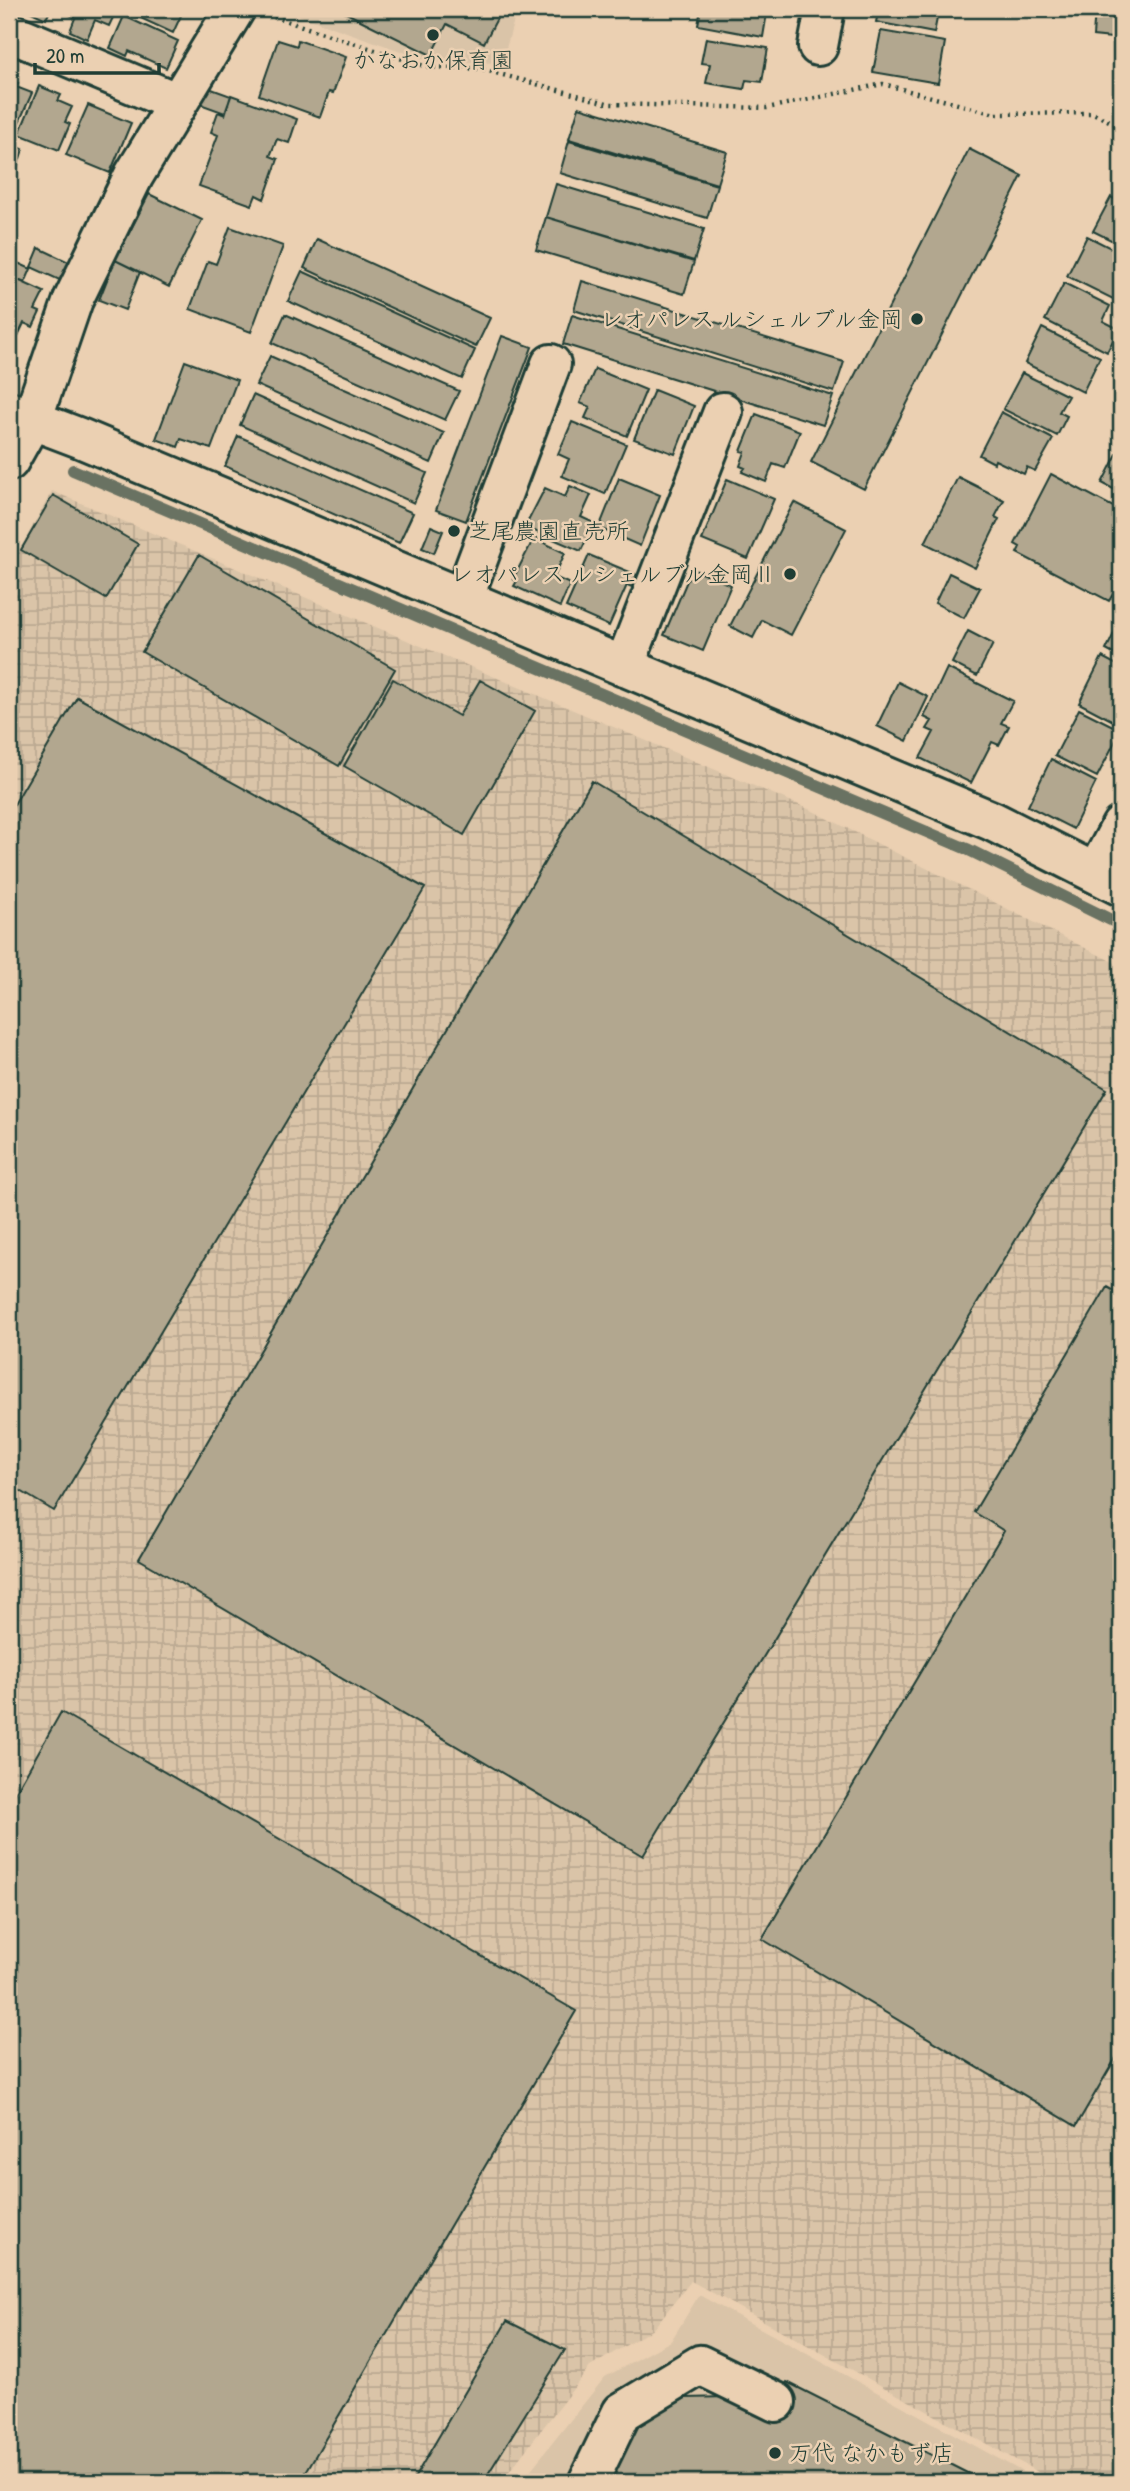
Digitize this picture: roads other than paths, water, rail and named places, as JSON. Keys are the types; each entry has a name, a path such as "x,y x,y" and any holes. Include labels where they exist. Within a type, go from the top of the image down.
{"street":[{"path":"818,46 825,9"},
{"path":"9,461 20,415 72,300 134,175 178,103 249,11"},
{"path":"9,32 178,103"},
{"path":"463,599 551,365"},
{"path":"624,667 723,412"},
{"path":"20,415 93,443 992,821 1109,880 1121,826"},
{"path":"588,2482 622,2412 700,2365 776,2402"}],"waterway":[{"path":"73,470 967,849 1121,925"}],"place":[{"name":"かなおか保育園","path":"433,35"},
{"name":"レオパレス ルシェルブル金岡","path":"917,319"},
{"name":"芝尾農園直売所","path":"454,531"},
{"name":"レオパレス ルシェルブル金岡Ⅱ","path":"790,574"},
{"name":"万代 なかもず店","path":"775,2453"}]}
